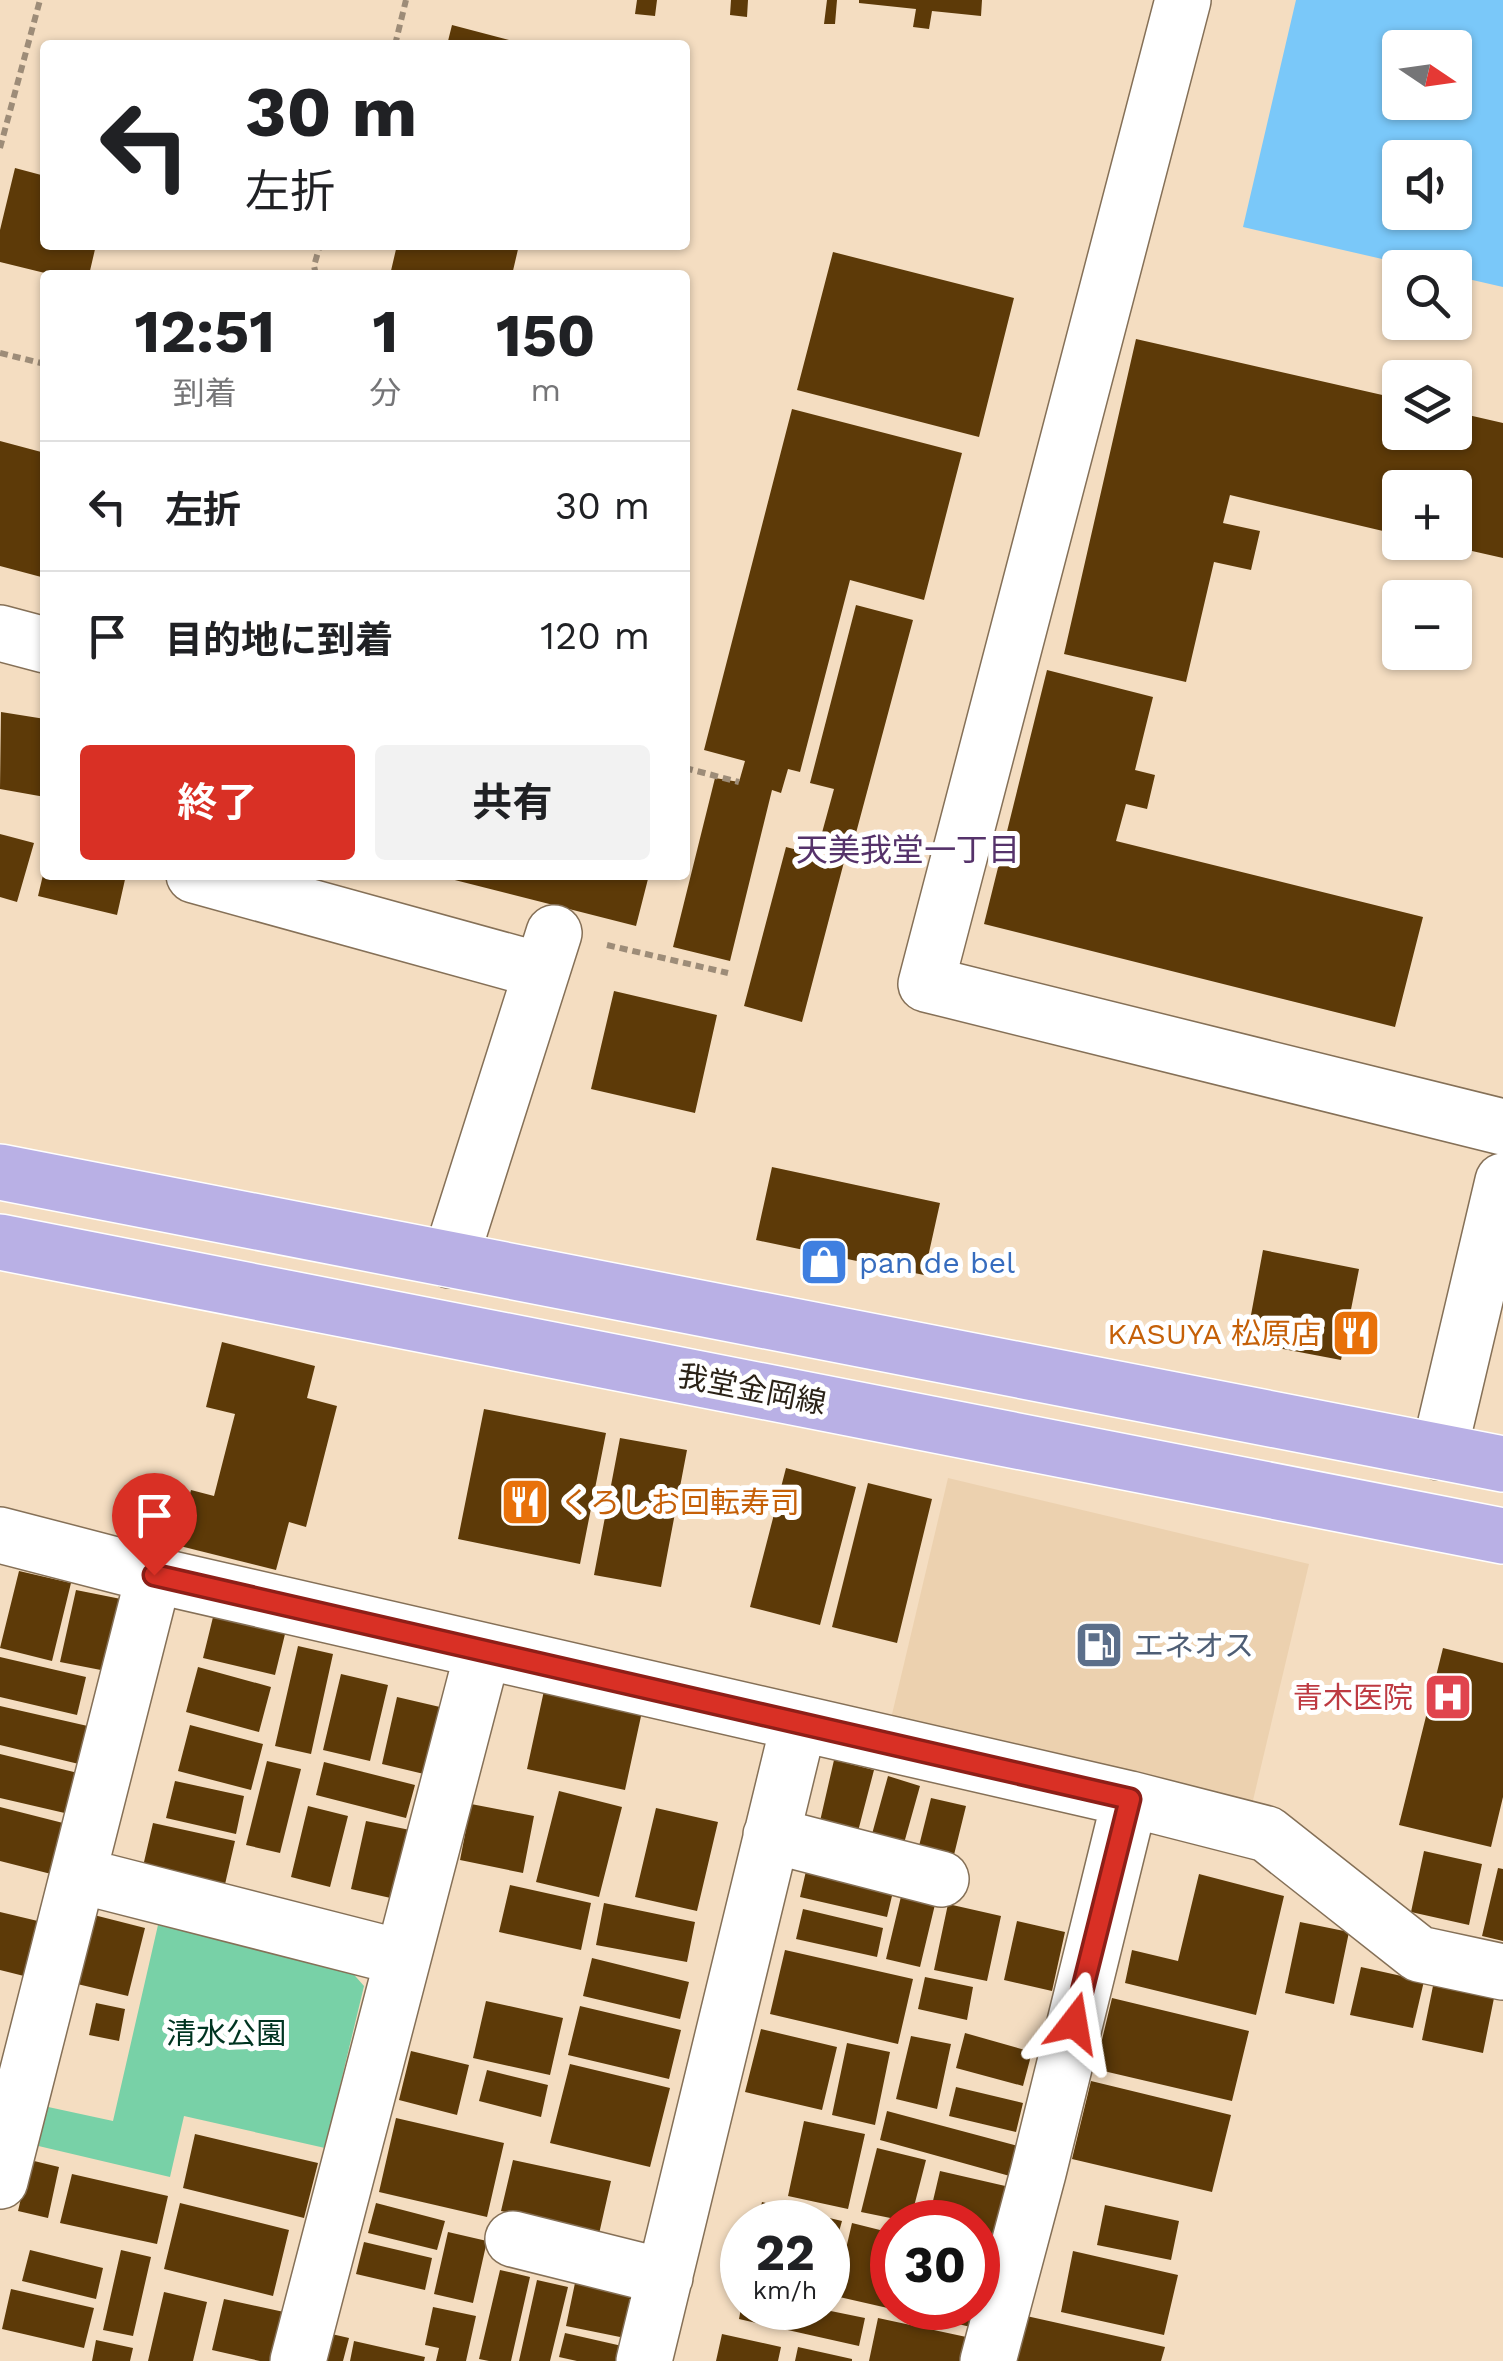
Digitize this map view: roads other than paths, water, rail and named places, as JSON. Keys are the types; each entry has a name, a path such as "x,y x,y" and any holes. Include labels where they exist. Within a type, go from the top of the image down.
{"main road":[{"path":"0,1172 1503,1464"},
{"name":"我堂金岡線","path":"0,1242 1503,1536"}],"street":[{"path":"1183,0 926,984 1503,1127"},
{"path":"0,633 40,644"},
{"path":"217,880 548,952 450,1260"},
{"path":"1439,1452 1503,1181"},
{"path":"0,1535 154,1575 1130,1799 1266,1834 1418,1954 1503,1972"},
{"path":"0,2180 154,1575"},
{"path":"298,2361 482,1650"},
{"path":"644,2361 799,1723"},
{"path":"988,2361 1130,1799"},
{"path":"772,1835 941,1879"},
{"path":"78,1874 403,1958"},
{"path":"513,2240 664,2277"}],"water":[{"path":"1296,0 1503,0 1503,287 1472,280 1472,250 1382,250 1382,259 1243,227"}],"place":[{"name":"pan de bel","path":"824,1262"},
{"name":"KASUYA 松原店","path":"1356,1333"},
{"name":"くろしお回転寿司","path":"525,1502"},
{"name":"エネオス","path":"1099,1645"},
{"name":"青木医院","path":"1448,1697"}],"district":[{"name":"天美我堂一丁目","path":"908,850"}],"park label":[{"name":"清水公園","path":"226,2033"}]}
